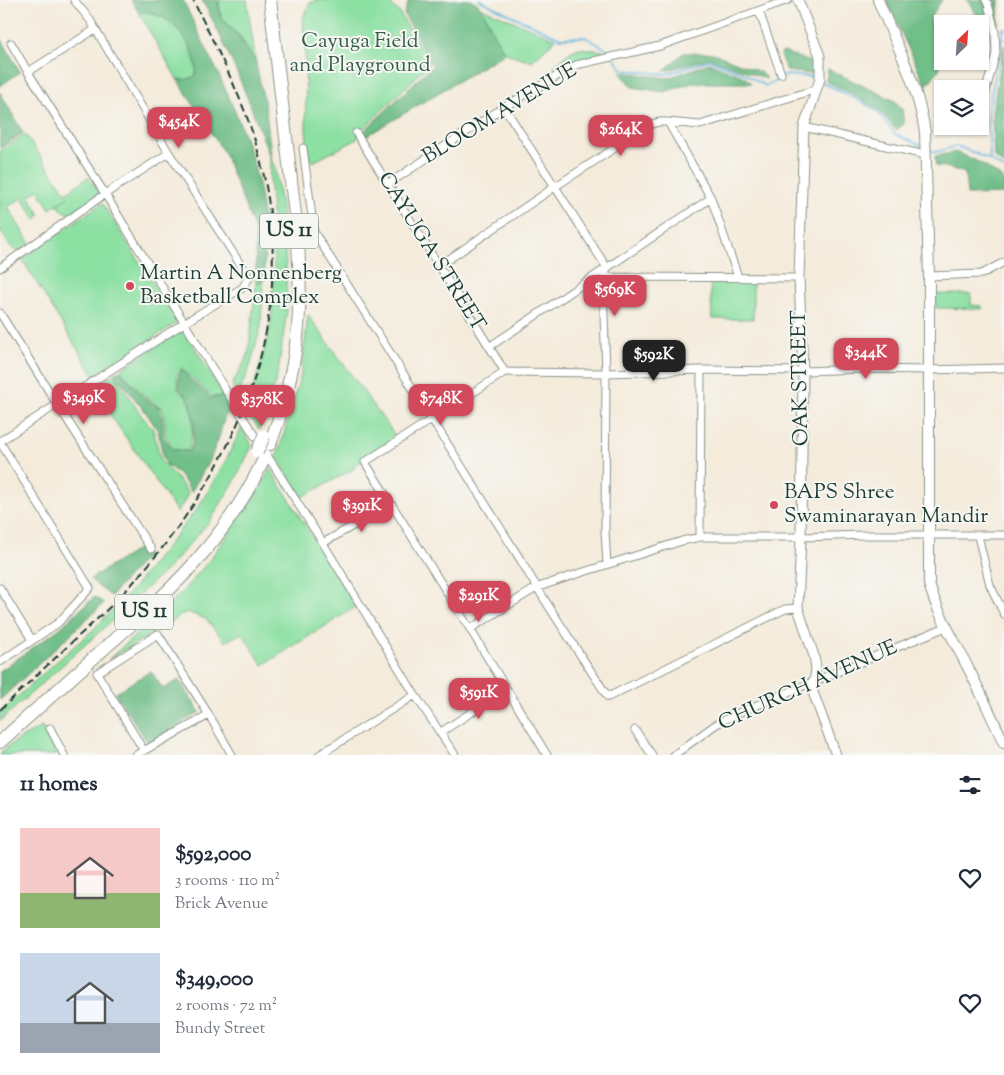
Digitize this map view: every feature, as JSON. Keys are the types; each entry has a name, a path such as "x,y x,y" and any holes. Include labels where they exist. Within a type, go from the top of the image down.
{"highway":[{"name":"US 11","path":"262,0 289,233 292,284 290,332 285,365 267,440"},
{"name":"US 11","path":"0,742 155,603 203,554 228,521 250,486 267,440 280,416 293,367 298,334 300,284 297,232 270,0"},
{"name":"US 11","path":"0,731 149,597 185,562 226,510 260,457"}],"main road":[{"path":"878,0 915,89 925,132 930,370 929,584 946,627 1004,743"},
{"path":"988,709 1004,726"}],"street":[{"path":"0,662 58,623 90,588 0,442 184,323 242,288 249,278 169,153 94,30 90,20 74,0"},
{"name":"BLOOM AVENUE","path":"388,184 504,107 576,65 660,46 788,0"},
{"name":"OAK STREET","path":"798,0 820,56 820,79 804,127 798,278 803,371 801,537 798,608 814,656 816,668 813,692 815,700 836,755"},
{"path":"986,0 995,32 996,53 989,80"},
{"path":"758,11 781,74"},
{"path":"28,72 94,30"},
{"path":"11,43 275,469 323,543 415,695 455,755"},
{"path":"439,266 556,186 652,124 668,122 700,125 817,89"},
{"path":"504,107 607,268"},
{"path":"668,122 711,198 738,277"},
{"path":"804,127 926,155"},
{"name":"CAYUGA STREET","path":"356,133 505,372"},
{"path":"303,148 314,232 536,588 608,697 785,609 798,608"},
{"path":"0,268 105,194 169,153"},
{"path":"489,347 711,198"},
{"path":"929,276 982,274 1004,262"},
{"path":"607,268 603,284 606,372 605,530 607,564"},
{"path":"604,277 798,278"},
{"path":"0,313 151,548"},
{"path":"547,755 365,462 505,372 1004,368"},
{"path":"700,537 701,370"},
{"path":"323,543 391,504"},
{"path":"470,629 536,588 607,564 700,537 1004,535"},
{"path":"978,536 990,586 1004,614"},
{"path":"0,588 32,640"},
{"name":"CHURCH AVENUE","path":"674,755 716,725 738,713 946,627"},
{"path":"144,751 97,673 158,634 232,755"},
{"path":"441,732 506,690"},
{"path":"319,755 415,695"},
{"path":"136,755 208,715"},
{"path":"50,728 64,755"},
{"path":"635,730 652,755"}],"green space":[{"path":"131,0 183,0 234,108 253,162 260,195 265,248 263,281 256,284 255,231 224,153 177,79 192,78 196,75 193,53 179,31 170,22 149,12 139,13"},
{"path":"202,0 218,0 220,17 240,38 256,63 266,111 272,163 240,80"},
{"path":"219,0 247,0 256,63 241,38 221,17"},
{"name":"Cayuga Field and Playground","path":"316,0 386,0 399,12 430,63 362,130 356,140 313,162 309,159 306,130 303,18 310,3"},
{"path":"409,0 473,0 482,8 494,35 505,53 365,137 363,132 433,65 404,14"},
{"path":"886,0 942,0 930,18 934,37 934,70 939,70 926,86"},
{"path":"967,0 999,0 998,24 989,20 989,15 976,14"},
{"path":"482,8 556,39 532,61 505,53 494,35"},
{"path":"145,11 160,16 173,24 184,37 195,60 196,75 192,78 177,79 139,13"},
{"path":"0,36 20,72 0,86"},
{"path":"1004,45 1004,165 994,157 992,113"},
{"path":"579,48 604,51 606,53 574,61 557,68 553,67 570,52"},
{"path":"784,52 813,63 813,74 787,71 781,58 781,53"},
{"path":"683,53 713,53 760,72 767,79 710,58 664,71"},
{"path":"710,63 744,77 751,83 692,83 664,92 632,87 620,72 668,78"},
{"path":"828,69 895,101 902,109 904,124 896,130 880,111 826,81"},
{"path":"0,92 23,133 0,148"},
{"path":"25,134 66,193 88,177 99,193 71,214 65,212 57,205 68,197 50,209 38,190 29,196 40,215 36,220 22,198 8,207 30,244 16,252 0,230 0,151"},
{"path":"955,152 981,163 1004,180 1004,196 1003,194 967,195 965,173 936,166 935,156"},
{"path":"270,157 275,168 281,207 286,264 287,310 278,372 259,430 246,410 266,345 273,305 274,253"},
{"path":"102,203 178,322 94,376 22,259"},
{"path":"710,280 753,281 753,319 712,319"},
{"path":"263,281 261,326 250,367 238,395 232,385 248,355 256,284"},
{"path":"936,294 971,294 971,305 982,306 982,309 936,308"},
{"path":"308,315 397,438 354,466 354,469 302,497 276,457 301,374"},
{"path":"181,331 184,331 187,335 224,396 212,397 181,368 177,377 178,390 188,400 193,419 188,451 173,449 165,435 162,408 145,396 120,370"},
{"path":"182,369 211,398 224,396 232,410 225,416 210,460 191,492 181,476 166,464 158,431 147,414 114,373 120,370 143,396 160,408 163,436 172,449 189,452 193,443 194,421 190,400 179,389 179,377"},
{"path":"114,374 141,415 153,429 161,461 188,494 177,512 92,388"},
{"path":"242,427 252,446 236,479 210,521 170,566 0,721 0,713 93,630 130,592 197,509 224,464"},
{"path":"270,468 356,607 263,665 242,633 225,642 206,619 187,612 108,660 182,592 208,562 262,486"},
{"path":"141,547 144,548 147,556 111,596 90,579"},
{"path":"94,597 104,603 0,700 0,671 59,629"},
{"path":"151,671 163,689 179,680 200,712 148,743 115,693"},
{"path":"42,727 57,755 1,755 1,752 17,740"}],"waterway":[{"path":"479,0 560,38 585,37 608,50 612,56"},
{"path":"990,159 988,113 1004,28"},
{"path":"615,59 623,70 666,74 710,60 743,73 766,86 787,75 816,79"},
{"path":"822,82 878,112 895,134 922,146"},
{"path":"928,149 936,152 957,146 990,160 1004,169"}],"railway":[{"path":"0,710 117,600 170,538 203,489 231,439 252,386 266,331 272,274 270,216 259,155 246,115 230,76 193,0"}],"place":[{"name":"Martin A Nonnenberg Basketball Complex","path":"130,286"},
{"name":"BAPS Shree Swaminarayan Mandir","path":"774,505"}]}
